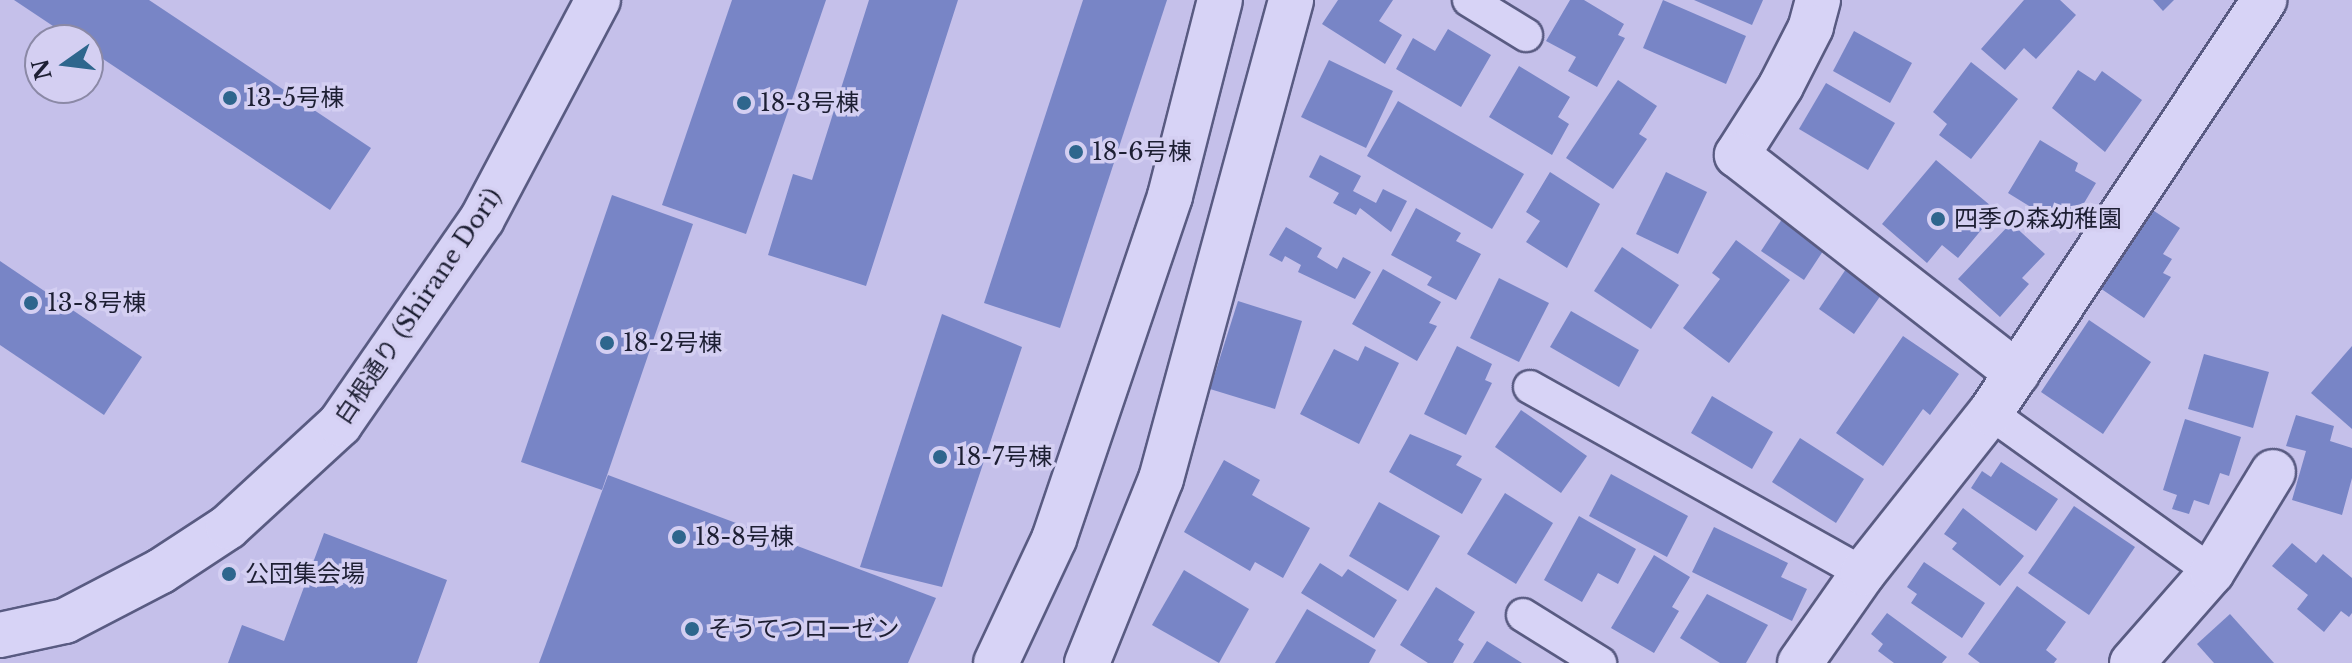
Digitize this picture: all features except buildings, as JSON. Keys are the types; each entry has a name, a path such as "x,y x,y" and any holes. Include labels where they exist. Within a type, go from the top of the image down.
{"street":[{"name":"白根通り (Shirane Dori)","path":"0,635 65,621 161,571 228,527 340,424 482,219 598,0"},
{"path":"996,663 1054,539 1170,196 1220,0"},
{"path":"1087,663 1161,479 1291,0"},
{"path":"1818,0 1811,27 1781,86 1737,155 2017,373"},
{"path":"1800,663 1863,573 1990,413 2264,0"},
{"path":"2132,663 2212,572 2273,472"}],"lane":[{"path":"1469,0 1526,35"},
{"path":"1530,387 1863,573"},
{"path":"1990,413 2212,572"},
{"path":"1523,615 1600,663"}],"place":[{"name":"13-5号棟","path":"230,98"},
{"name":"18-3号棟","path":"744,103"},
{"name":"18-6号棟","path":"1076,152"},
{"name":"四季の森幼稚園","path":"1938,219"},
{"name":"13-8号棟","path":"31,303"},
{"name":"18-2号棟","path":"607,343"},
{"name":"18-7号棟","path":"940,457"},
{"name":"18-8号棟","path":"679,537"},
{"name":"公団集会場","path":"229,574"},
{"name":"そうてつローゼン","path":"692,629"}]}
